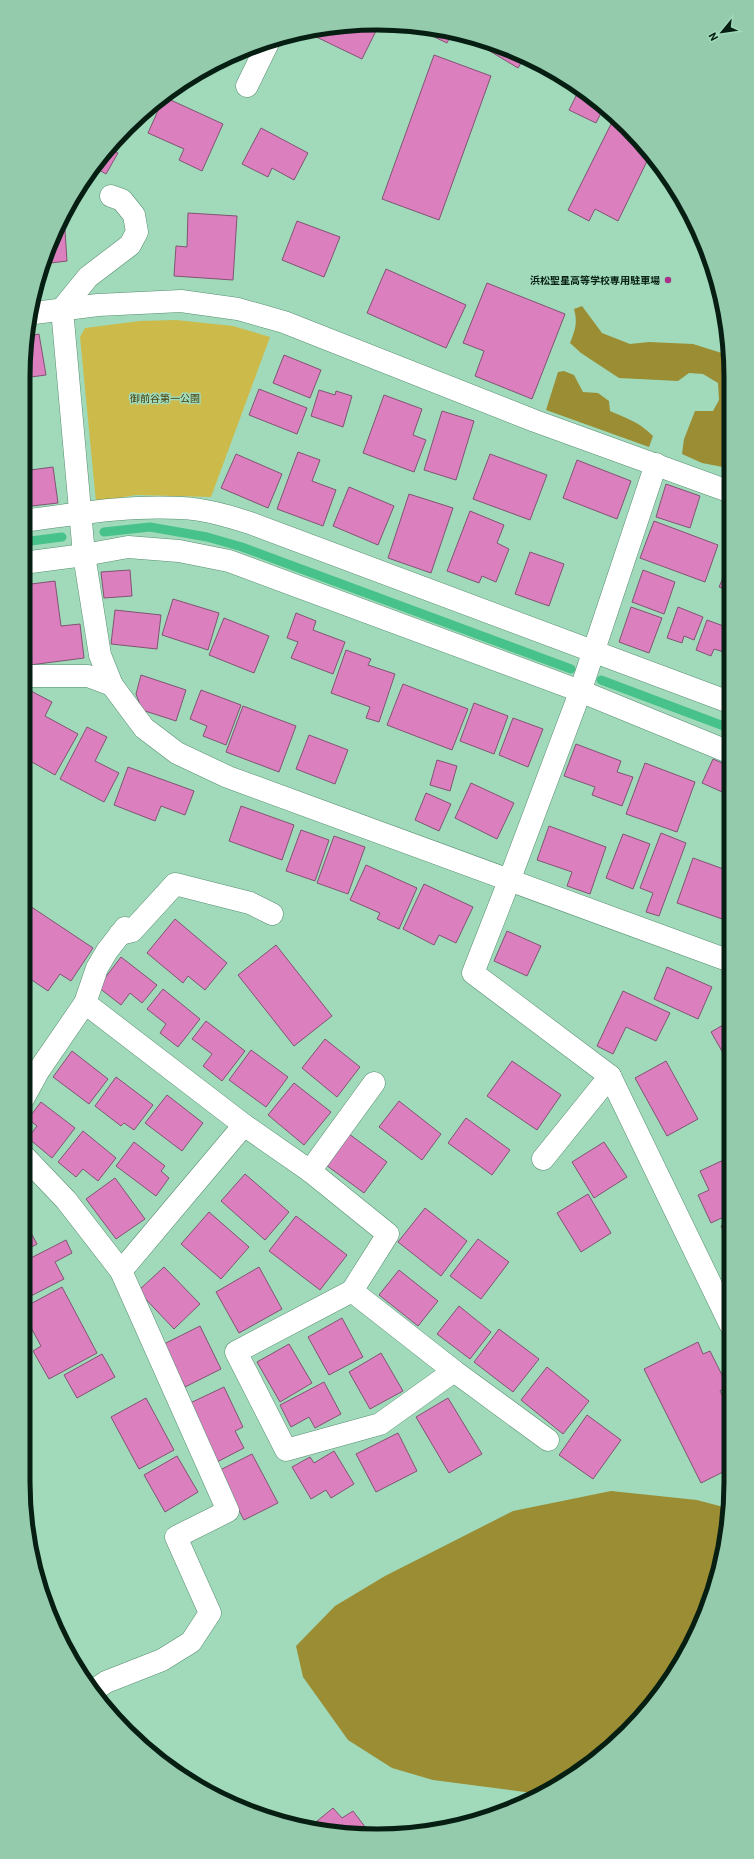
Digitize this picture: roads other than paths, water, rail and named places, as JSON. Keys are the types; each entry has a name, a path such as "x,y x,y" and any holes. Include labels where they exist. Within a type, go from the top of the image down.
{"street":[{"path":"247,86 267,48"},
{"path":"111,196 122,200 134,215 137,232 130,245 88,277 62,309 84,555 100,655 112,686 144,728 178,753 228,777 724,959"},
{"path":"37,312 98,304 181,301 238,309 284,322 535,421 724,490"},
{"path":"656,464 580,691 473,973 610,1076 724,1312"},
{"path":"30,520 129,508 175,508 216,513 257,526 593,653 724,700"},
{"path":"30,562 84,555 128,547 179,551 229,560 580,691 724,750"},
{"path":"30,676 88,676 112,686"},
{"path":"30,1086 39,1070 85,1004 97,968 122,931 132,931 175,884 240,899 272,914"},
{"path":"85,1004 244,1125 310,1171 388,1234 352,1291 236,1352 286,1450 380,1424 454,1371"},
{"path":"543,1159 610,1076"},
{"path":"310,1171 374,1083"},
{"path":"121,1271 244,1125"},
{"path":"30,1162 66,1200 121,1271 228,1511 176,1537 210,1613 191,1642 162,1660 106,1682 98,1687"},
{"path":"352,1291 454,1371 548,1440"}],"waterway":[{"path":"104,532 150,527 207,537 242,547 571,669"},
{"path":"30,541 62,537"},
{"path":"601,680 724,726"}],"place":[{"name":"浜松聖星高等学校専用駐車場","path":"668,280"}],"park label":[{"name":"御前谷第一公園","path":"165,398"}]}
